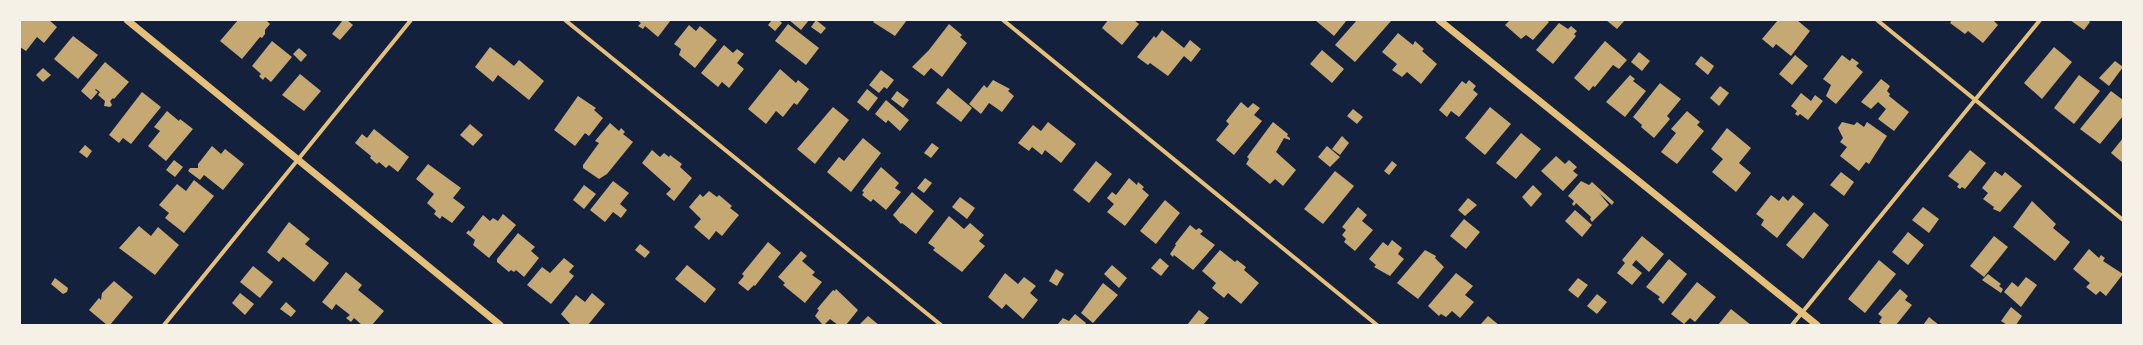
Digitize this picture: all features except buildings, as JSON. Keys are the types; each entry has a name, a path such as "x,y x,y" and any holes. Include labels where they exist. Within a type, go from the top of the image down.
{"street":[{"path":"127,20 500,325"},
{"path":"164,325 411,20"},
{"path":"566,20 941,325"},
{"path":"1003,20 1377,325"},
{"path":"1438,20 1817,325"},
{"path":"1877,20 2123,220"},
{"path":"1792,325 2040,20"}]}
